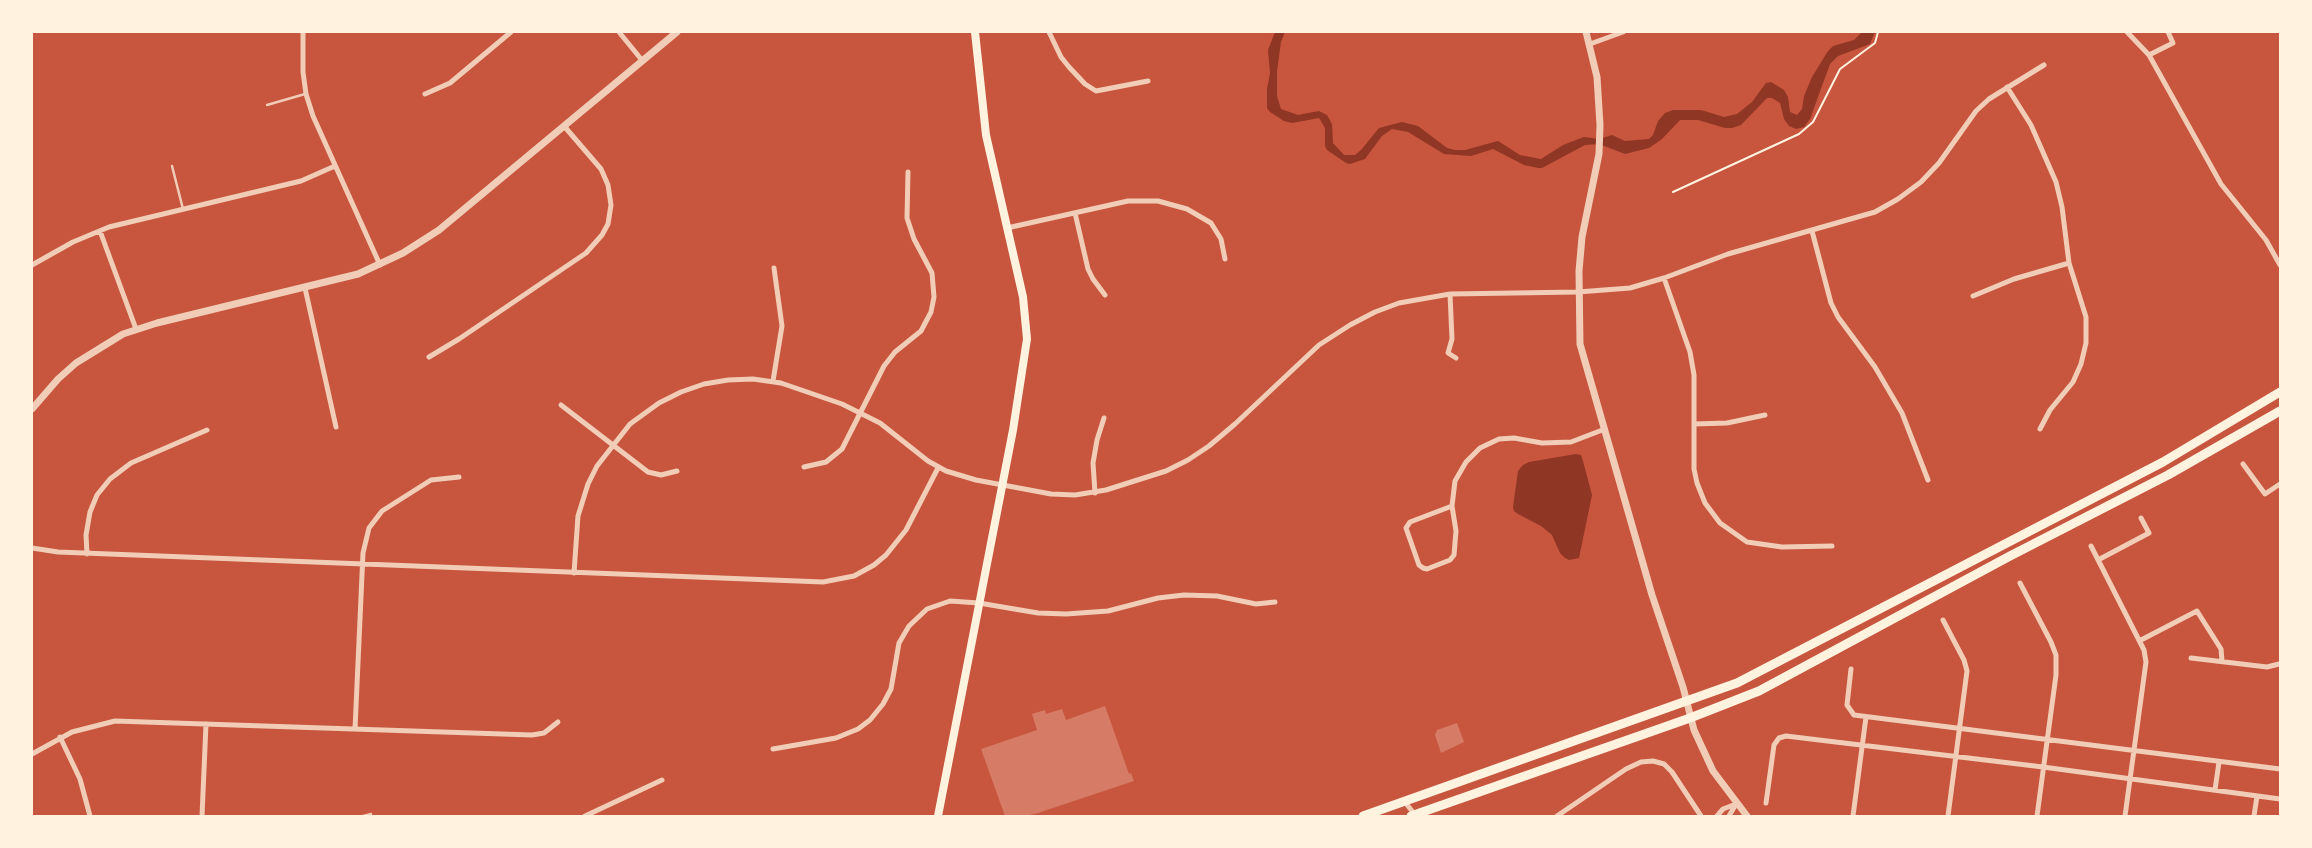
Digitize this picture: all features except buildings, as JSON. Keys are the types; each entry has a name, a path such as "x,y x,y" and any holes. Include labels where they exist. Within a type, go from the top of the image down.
{"main road":[{"path":"938,817 1025,364 1027,339 1023,297 986,135 975,32"},
{"path":"1363,817 1737,683 2163,462 2280,392"},
{"path":"1414,816 1759,691 2010,556 2168,475 2280,411"}],"street":[{"path":"303,32 302,61 306,94 313,116 380,265"},
{"path":"425,94 450,83 512,32"},
{"path":"619,32 641,59"},
{"path":"32,409 76,363 105,344 136,330 358,274 403,253 439,230 641,59 677,32"},
{"path":"1049,32 1061,57 1085,84 1096,91 1148,80"},
{"path":"1586,32 1599,92 1600,125 1598,154 1582,237 1578,292 1580,344 1690,718 1704,755 1722,786 1747,817"},
{"path":"1590,44 1623,32"},
{"path":"2127,32 2149,55 2221,184 2266,240 2280,265"},
{"path":"2149,55 2173,43 2168,32"},
{"path":"574,573 575,532 582,500 597,466 611,445 639,416 681,392 704,384 728,380 773,381 799,388 880,423 938,468 976,480 1051,494 1095,493 1125,486 1166,471 1209,446 1319,345 1350,325 1399,303 1450,294 1578,292 1630,288 1728,254 1875,212 1909,192 1939,163 1976,111 1989,99 2044,65"},
{"path":"2007,87 2031,125 2056,182 2069,264 2084,308 2086,343 2081,364 2073,382 2050,410 2040,429"},
{"path":"429,357 586,253 602,235 608,224 611,205 608,184 601,169 564,126"},
{"path":"32,265 73,242 100,231 300,181 335,166"},
{"path":"804,467 826,462 837,454 884,366 895,352 921,331 929,318 933,304 932,274 914,239 907,218 908,172"},
{"path":"1007,228 1137,200 1158,201 1178,205 1214,227 1222,239 1225,258"},
{"path":"1075,214 1088,269 1105,295"},
{"path":"100,231 136,330"},
{"path":"1812,231 1831,303 1838,317 1875,367 1902,413 1928,480"},
{"path":"1973,296 2014,279 2069,264"},
{"path":"773,381 782,326 774,268"},
{"path":"1664,278 1690,352 1694,374 1694,469 1705,503 1720,523 1739,538 1755,544 1782,547 1832,546"},
{"path":"305,288 336,427"},
{"path":"1450,294 1452,339 1448,353 1456,358"},
{"path":"561,405 648,472 661,475 677,471"},
{"path":"1694,424 1727,423 1765,415"},
{"path":"1095,493 1093,463 1104,418"},
{"path":"1452,506 1410,522 1406,528 1419,565 1423,568 1450,560 1456,551 1452,506 1455,481 1473,454 1490,443 1514,438 1542,443 1564,443 1605,429"},
{"path":"87,554 86,535 90,512 97,495 110,479 131,463 207,430"},
{"path":"2243,464 2265,494 2280,484"},
{"path":"32,548 87,554 815,582 846,578 874,565 896,545 938,468"},
{"path":"355,729 363,565 369,528 382,511 431,480 459,477"},
{"path":"2098,560 2149,533 2141,518"},
{"path":"2091,546 2141,640 2146,662 2125,817"},
{"path":"2020,583 2052,642 2056,655 2056,675 2037,817"},
{"path":"773,749 836,738 863,726 878,712 888,696 894,678 899,643 909,626 927,609 950,601 1038,613 1066,614 1108,611 1158,598 1184,595 1217,596 1256,604 1275,602"},
{"path":"2141,640 2197,611 2221,649 2222,661"},
{"path":"1943,620 1967,671 1948,817"},
{"path":"2191,657 2267,667 2279,664"},
{"path":"1851,669 1847,701 1848,709 1854,715 2280,769"},
{"path":"1853,817 1866,717"},
{"path":"32,754 60,737 86,727 115,721 532,735 544,733 558,722"},
{"path":"202,817 206,724"},
{"path":"1766,803 1774,745 1779,738 1786,736 2280,799"},
{"path":"60,737 80,779 90,817"},
{"path":"1558,817 1626,769 1641,762 1653,761 1664,764 1672,772 1701,817"},
{"path":"2215,790 2219,762"},
{"path":"586,817 662,780"},
{"path":"2255,817 2258,796"},
{"path":"1404,801 1414,816"},
{"path":"1717,817 1723,810 1736,804"},
{"path":"1729,817 1736,804"}],"lane":[{"path":"267,104 306,94"},
{"path":"172,166 183,209"},
{"path":"363,817 370,814"}],"path":[{"path":"1673,192 1799,134 1813,121 1840,69 1875,43 1878,32"}],"shaded area":[{"path":"1275,32 1285,32 1277,71 1277,96 1281,109 1298,115 1319,111 1327,115 1332,124 1333,143 1344,155 1355,155 1379,128 1402,122 1418,126 1447,148 1465,150 1498,141 1520,155 1541,159 1563,145 1584,137 1599,139 1612,135 1625,141 1649,139 1658,121 1665,113 1673,110 1701,110 1724,117 1737,114 1752,102 1766,83 1771,82 1784,90 1790,112 1797,115 1802,109 1812,77 1828,51 1833,46 1854,40 1862,32 1875,32 1870,44 1838,56 1830,64 1810,119 1804,127 1796,129 1789,126 1784,119 1780,103 1767,98 1741,125 1732,128 1698,120 1680,120 1649,148 1625,154 1599,144 1585,145 1538,168 1524,165 1493,149 1471,156 1444,154 1408,132 1392,129 1382,136 1365,159 1346,163 1327,150 1325,128 1319,118 1292,123 1284,121 1267,108 1270,73 1268,50"},
{"path":"1581,455 1592,495 1579,558 1569,560 1560,553 1552,535 1518,514 1513,507 1518,471 1523,465"}]}
